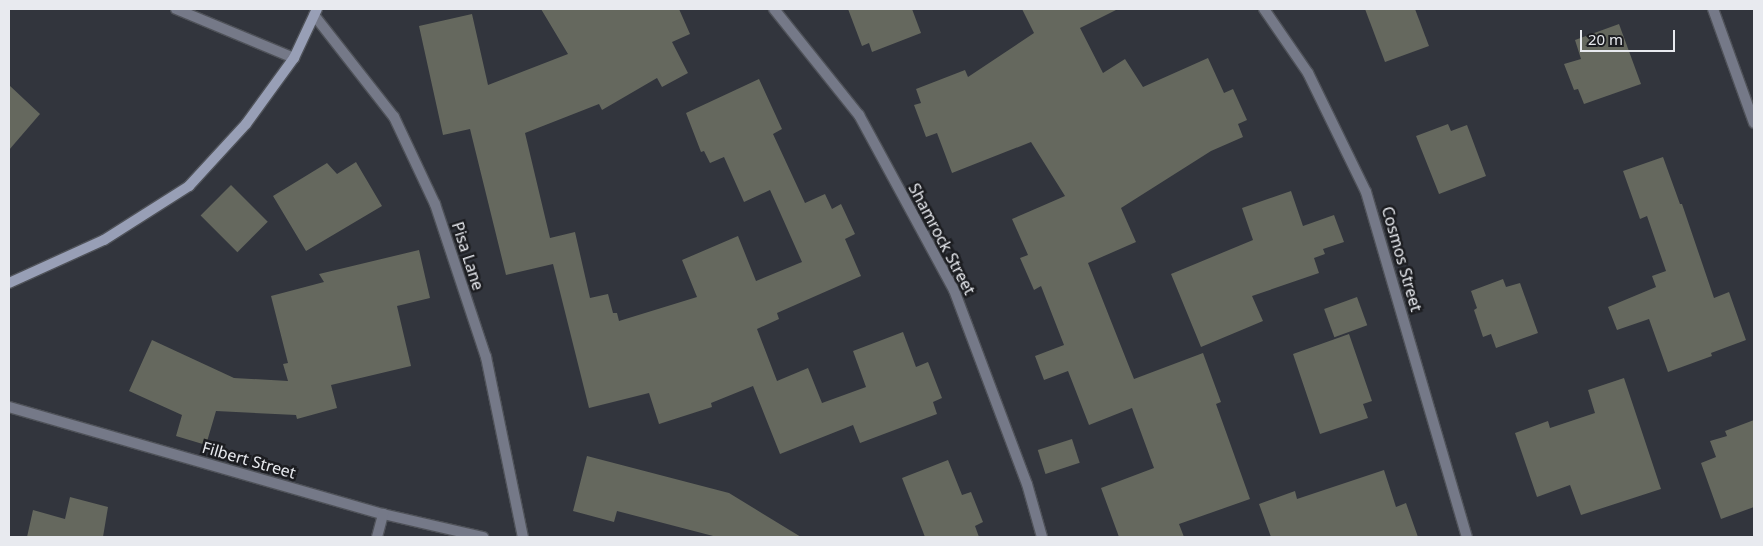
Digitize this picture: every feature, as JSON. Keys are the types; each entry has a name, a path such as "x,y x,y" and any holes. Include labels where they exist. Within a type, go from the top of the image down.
{"main road":[{"path":"9,283 104,240 189,186 246,124 294,58 315,12"}],"street":[{"path":"176,9 294,58"},
{"name":"Shamrock Street","path":"774,9 858,115 954,290 1027,484 1042,537"},
{"name":"Cosmos Street","path":"1264,9 1308,73 1366,192 1467,537"},
{"path":"1713,9 1754,123"},
{"name":"Pisa Lane","path":"315,12 394,117 435,204 486,357 523,537"},
{"name":"Filbert Street","path":"9,406 383,514 483,537"},
{"path":"377,537 383,514"}],"building":[{"path":"541,9 679,9 690,34 672,42 688,73 662,87 657,78 602,110 599,104 525,133 550,238 575,232 590,298 608,294 613,313 617,313 619,321 697,297 682,260 738,236 756,281 802,262 770,190 744,202 724,157 710,163 704,151 701,152 686,113 759,79 782,129 773,134 805,203 825,194 832,209 841,204 855,234 845,239 861,276 777,313 779,319 757,329 777,381 808,368 822,403 866,387 853,351 903,332 916,367 928,362 942,398 933,402 937,414 860,443 853,425 780,454 753,386 711,403 712,407 659,424 649,393 589,408 553,264 506,275 470,129 443,135 419,26 472,14 488,85 568,54"},
{"path":"848,9 912,9 921,33 872,52 869,43 862,46"},
{"path":"1022,9 1118,9 1080,28 1103,73 1125,59 1143,87 1208,58 1224,93 1233,89 1247,120 1238,124 1243,137 1211,151 1121,208 1136,242 1088,263 1134,379 1203,353 1221,402 1216,404 1250,499 1179,524 1184,537 1119,537 1101,488 1154,468 1132,408 1089,425 1068,371 1044,380 1035,356 1064,345 1041,286 1034,290 1020,258 1028,255 1012,219 1065,196 1031,142 952,173 937,133 926,137 914,105 921,103 916,89 965,70 968,77 1034,33"},
{"path":"1365,9 1415,9 1429,46 1385,62"},
{"path":"1619,24 1641,84 1584,104 1578,89 1574,90 1564,64 1581,59 1575,40"},
{"path":"9,85 40,114 9,150"},
{"path":"1448,124 1451,131 1467,125 1486,176 1439,194 1416,136"},
{"path":"1663,157 1680,204 1682,204 1714,298 1729,292 1746,340 1711,353 1712,356 1668,372 1649,319 1617,330 1608,307 1656,287 1652,276 1666,271 1647,216 1640,219 1623,171"},
{"path":"356,162 382,206 306,251 273,196 327,163 337,174"},
{"path":"231,185 268,222 237,252 201,215"},
{"path":"1291,191 1303,226 1334,215 1344,242 1323,249 1325,254 1314,258 1319,273 1252,296 1263,321 1201,347 1171,274 1253,240 1242,208"},
{"path":"419,250 430,298 397,306 411,366 331,385 337,408 297,419 296,415 216,411 206,445 176,436 182,415 129,391 152,340 234,378 288,381 283,364 288,363 271,296 324,282 319,274"},
{"path":"1503,279 1506,287 1520,283 1538,333 1496,348 1491,334 1483,337 1474,310 1477,308 1471,291"},
{"path":"1357,297 1367,325 1334,337 1324,309"},
{"path":"1349,334 1372,401 1363,404 1368,418 1320,434 1293,354"},
{"path":"1624,378 1661,489 1581,515 1570,485 1537,497 1515,433 1548,421 1550,428 1595,413 1588,390"},
{"path":"1754,420 1754,507 1721,519 1701,463 1716,457 1710,441 1727,436 1725,431"},
{"path":"1072,439 1080,463 1045,474 1038,450"},
{"path":"587,456 729,493 801,537 717,537 617,511 614,522 573,511"},
{"path":"948,460 962,495 971,492 983,522 975,526 979,537 925,537 902,478"},
{"path":"1384,470 1396,507 1406,503 1418,537 1271,537 1259,504 1295,491 1297,499"},
{"path":"70,497 108,507 103,537 27,537 33,510 65,519"}]}
